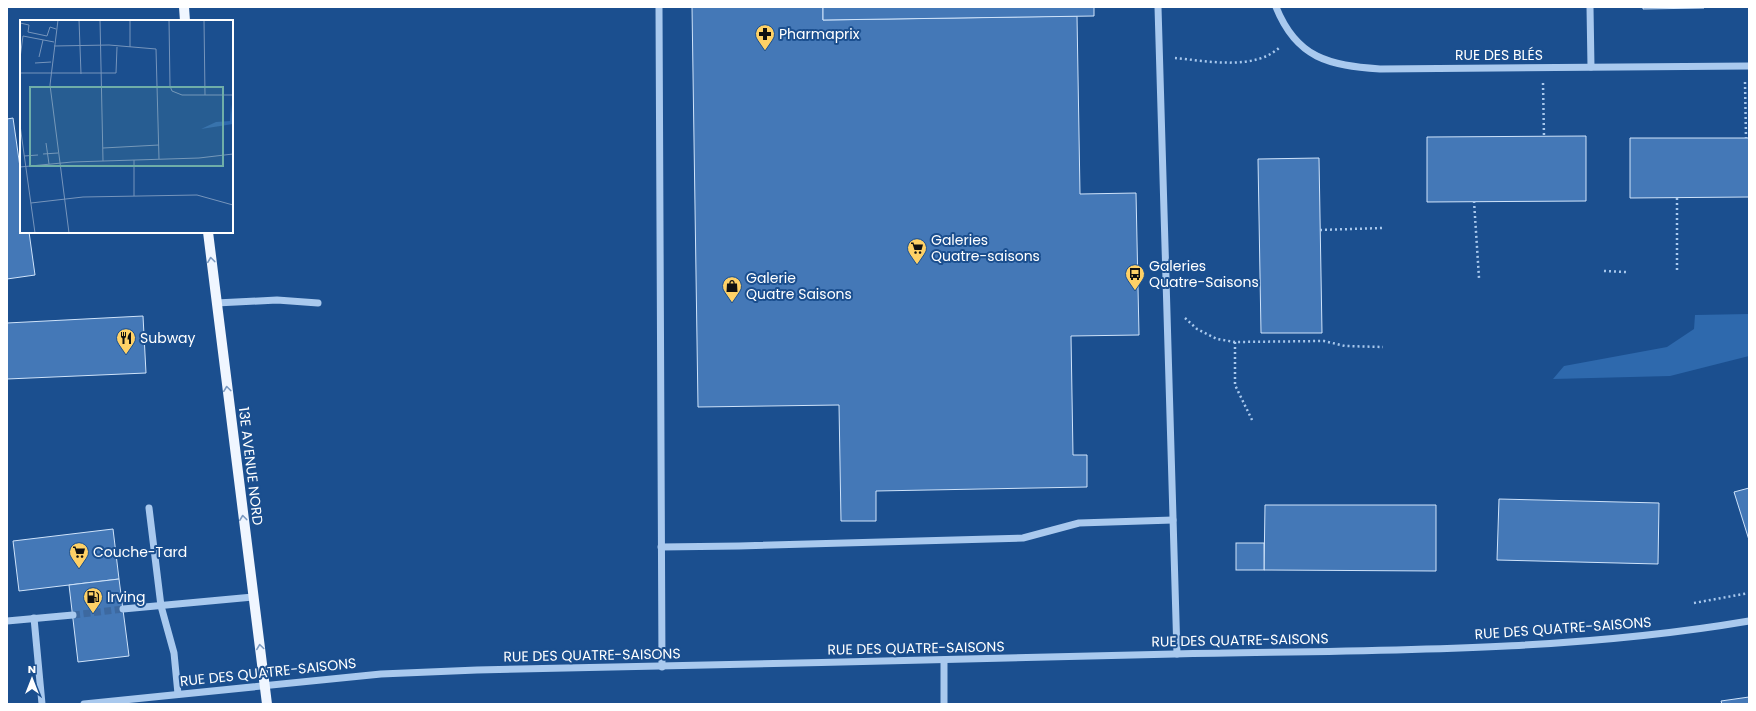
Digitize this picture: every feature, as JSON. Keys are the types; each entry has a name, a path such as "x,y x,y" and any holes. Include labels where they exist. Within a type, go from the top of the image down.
{"main road":[{"path":"184,7 185,20"},
{"name":"13E AVENUE NORD","path":"208,233 267,704"}],"street":[{"path":"659,7 662,667"},
{"path":"1158,7 1177,654"},
{"name":"RUE DES BLÉS","path":"1276,7 1282,23 1304,48 1321,59 1347,67 1380,69 1747,66"},
{"path":"1590,7 1591,67"},
{"path":"216,303 277,300 318,303"},
{"path":"149,508 161,606 174,653 178,694"},
{"path":"661,547 1023,538 1079,523 1173,520"},
{"path":"123,609 253,597"},
{"path":"7,621 72,614"},
{"path":"34,618 42,704"},
{"name":"RUE DES QUATRE-SAISONS","path":"84,704 381,674 477,670 1229,654 1537,644 1698,630 1749,621"},
{"path":"944,660 944,704"}],"path":[{"path":"1159,57 1219,62 1261,60 1274,53 1292,36"},
{"path":"1746,138 1747,66"},
{"path":"1543,68 1544,137"},
{"path":"1677,198 1677,272"},
{"path":"1474,201 1479,278"},
{"path":"1320,230 1382,228"},
{"path":"1604,271 1626,272"},
{"path":"1166,301 1197,329 1217,339 1234,342 1324,341 1345,346 1383,347"},
{"path":"1234,342 1234,385 1253,422"},
{"path":"1694,603 1749,593"}],"shaded area":[{"path":"1749,314 1749,356 1670,376 1553,379 1564,366 1667,347 1694,329 1695,315"}],"building":[{"name":"Galeries Quatre-saisons","path":"692,7 823,7 823,20 1077,16 1080,194 1136,193 1139,335 1071,336 1073,455 1087,455 1087,487 876,491 876,521 841,521 839,405 698,407"},
{"path":"823,7 1094,7 1094,16 823,20"},
{"path":"1643,7 1704,7 1704,8 1643,9"},
{"path":"13,118 20,167 20,233 29,233 35,275 7,279 7,119"},
{"path":"1586,136 1586,201 1427,202 1427,137"},
{"path":"1630,138 1749,138 1749,197 1630,198"},
{"path":"1319,158 1322,333 1261,333 1258,159"},
{"path":"143,316 146,373 7,379 7,323"},
{"path":"1749,488 1749,540 1734,492"},
{"path":"1499,499 1659,503 1658,564 1497,560"},
{"path":"1265,505 1436,505 1436,571 1264,570"},
{"path":"113,529 119,579 19,591 13,541"},
{"path":"1236,543 1264,543 1264,570 1236,570"},
{"path":"119,579 129,656 78,662 69,585"},
{"path":"1749,697 1749,704 1722,704 1721,701"}],"tunnel":[{"path":"73,615 123,609"}],"place":[{"name":"Pharmaprix","path":"765,51"},
{"name":"Galeries Quatre-saisons","path":"917,265"},
{"name":"Galeries Quatre-Saisons","path":"1135,291"},
{"name":"Galerie Quatre Saisons","path":"732,303"},
{"name":"Subway","path":"126,355"},
{"name":"Couche-Tard","path":"79,569"},
{"name":"Irving","path":"93,614"}]}
